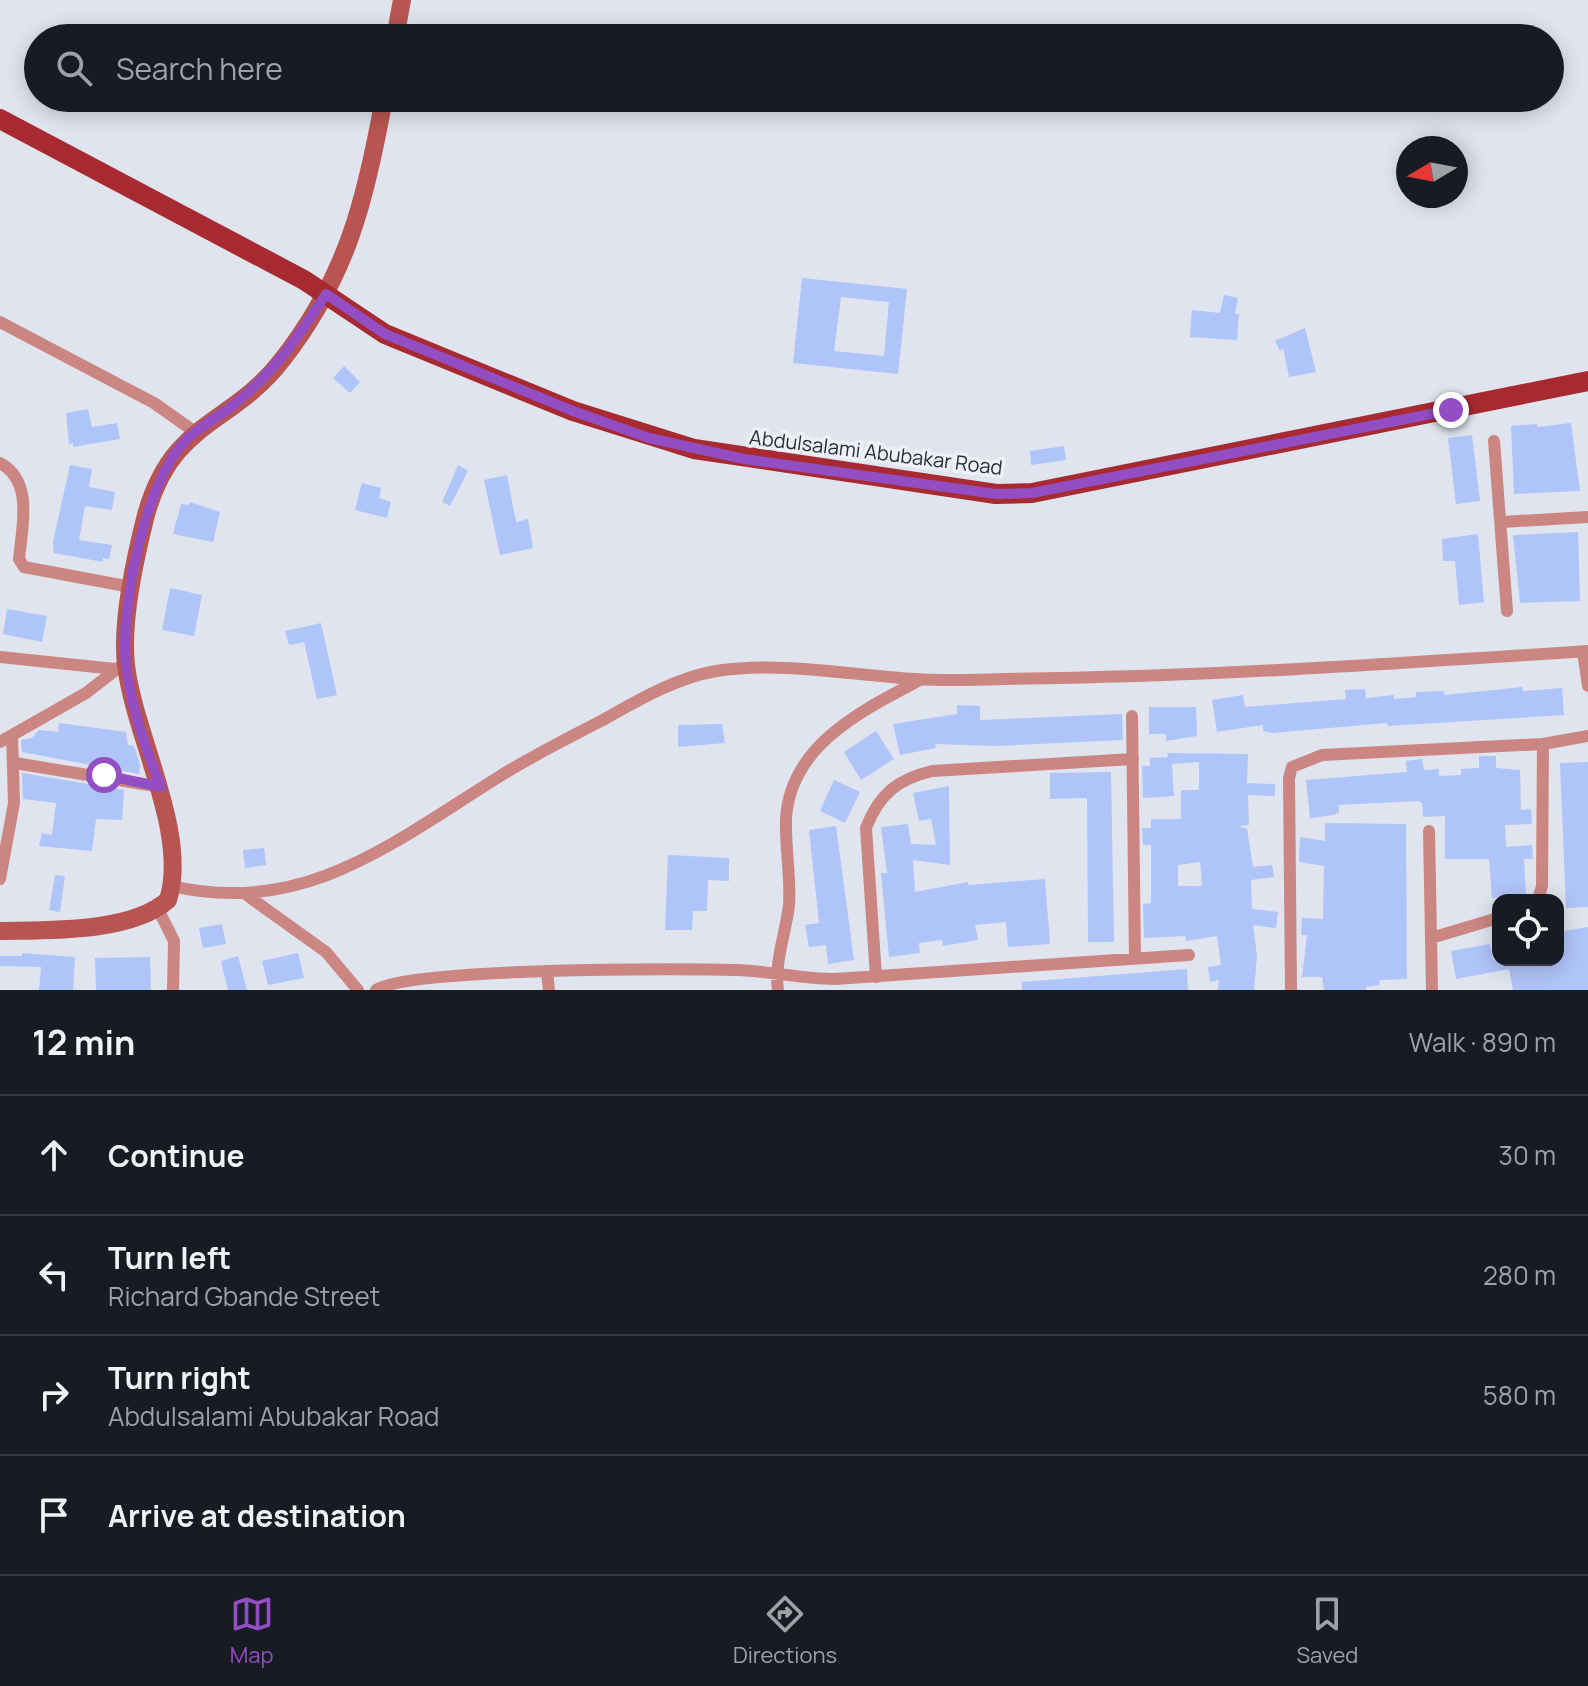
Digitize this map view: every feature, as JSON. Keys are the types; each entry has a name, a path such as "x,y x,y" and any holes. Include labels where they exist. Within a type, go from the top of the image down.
{"main road":[{"name":"Abdulsalami Abubakar Road","path":"0,119 326,294 385,334 573,411 649,438 744,459 996,494 1032,493 1588,381"}],"street":[{"path":"398,24 402,0"},
{"path":"0,931 60,930 137,918 158,909 168,900 172,886 161,787 120,666 131,587 146,514 162,472 195,432 221,416 281,362 326,294 351,240 363,204 381,112"},
{"path":"0,322 154,403 195,432"},
{"path":"1494,441 1507,611"},
{"path":"0,463 9,468 23,493 19,559 24,567 131,587"},
{"path":"1502,522 1588,517"},
{"path":"172,886 201,893 248,896 315,882 367,860 502,774 656,691 715,672 785,669 920,680 1322,670 1586,652 1588,686"},
{"path":"0,657 120,666"},
{"path":"0,879 14,803 15,763 6,738 25,724 86,693 120,666"},
{"path":"778,990 776,976 789,903 786,818 791,793 807,761 834,731 857,713 920,680"},
{"path":"1132,716 1135,959"},
{"path":"1291,990 1289,778 1292,767 1306,759 1337,753 1543,744 1588,736"},
{"path":"1540,894 1543,744"},
{"path":"876,977 866,828 874,806 889,790 906,777 932,771 1133,759"},
{"path":"15,763 161,787"},
{"path":"1429,831 1432,990"},
{"path":"248,896 326,952 358,990"},
{"path":"158,909 174,941 173,990"},
{"path":"1431,938 1492,920"},
{"path":"376,990 414,980 547,972 737,970 810,979 1189,955"},
{"path":"547,972 549,990"}],"building":[{"path":"802,278 907,289 898,374 793,363","holes":["841,297 889,302 884,356 834,351"]},
{"path":"1224,295 1238,298 1235,314 1239,314 1237,340 1190,337 1192,310 1220,313"},
{"path":"1305,328 1316,372 1289,377 1283,348 1280,351 1275,341"},
{"path":"344,366 360,382 350,393 333,378"},
{"path":"88,409 92,427 117,423 120,439 73,447 73,443 69,444 66,413"},
{"path":"1571,423 1580,491 1514,494 1511,426"},
{"path":"1472,435 1480,501 1456,504 1448,438"},
{"path":"1064,446 1066,460 1031,465 1030,451"},
{"path":"70,465 92,469 89,487 115,492 112,510 85,506 79,540 112,545 109,559 103,558 103,562 54,553 53,542"},
{"path":"458,465 468,471 450,506 442,502"},
{"path":"507,475 516,522 528,519 533,548 500,555 484,480"},
{"path":"362,483 381,488 379,498 391,502 387,518 355,510"},
{"path":"190,502 220,512 213,542 173,534 181,504 189,505"},
{"path":"1578,532 1580,601 1520,603 1513,535"},
{"path":"1478,534 1484,602 1459,605 1455,561 1443,561 1442,539"},
{"path":"170,588 202,595 194,636 162,630"},
{"path":"7,609 47,616 42,642 3,634"},
{"path":"321,623 337,695 317,699 304,642 289,645 285,631"},
{"path":"1522,687 1523,691 1562,688 1564,715 1388,726 1387,723 1272,733 1263,731 1263,725 1217,732 1212,700 1243,695 1245,707 1346,699 1345,690 1365,689 1366,698 1394,695 1394,699 1416,697 1416,692 1444,691 1444,695"},
{"path":"957,705 980,706 980,720 1122,714 1123,740 996,746 935,744 936,748 900,755 893,724 957,714"},
{"path":"1149,707 1196,707 1197,736 1166,741 1166,734 1149,734"},
{"path":"59,723 126,732 128,745 134,746 140,765 139,774 22,752 21,740 32,738 39,730 58,732"},
{"path":"722,724 725,743 678,747 678,725"},
{"path":"876,731 894,759 861,780 844,752"},
{"path":"1167,753 1248,754 1247,783 1275,784 1275,796 1248,795 1249,825 1238,826 1247,829 1253,867 1272,865 1274,877 1251,880 1252,909 1278,912 1276,928 1253,925 1257,956 1254,990 1218,990 1219,980 1210,982 1208,967 1221,965 1217,936 1186,941 1185,936 1144,938 1143,904 1151,903 1151,845 1143,845 1142,828 1151,828 1151,819 1181,819 1181,790 1199,790 1199,762 1172,764 1174,796 1143,798 1142,766 1150,766 1150,758 1168,757","holes":["1200,862 1202,886 1178,886 1178,865"]},
{"path":"1479,756 1496,756 1496,768 1520,770 1521,810 1531,809 1532,824 1505,825 1506,847 1532,845 1533,859 1524,859 1526,894 1492,894 1492,898 1489,859 1445,859 1445,816 1423,817 1422,803 1418,801 1339,805 1339,812 1333,815 1310,818 1306,780 1407,772 1406,761 1422,759 1424,770 1439,769 1439,776 1461,775 1461,769 1479,768"},
{"path":"1588,762 1588,907 1566,908 1560,763"},
{"path":"1111,772 1114,942 1088,942 1087,798 1050,799 1050,773"},
{"path":"22,773 124,790 122,820 96,819 92,851 39,846 42,833 52,835 56,803 23,799"},
{"path":"834,780 860,792 845,823 820,811"},
{"path":"949,786 950,865 913,860 915,892 968,882 968,885 1045,879 1050,944 1008,947 1006,922 975,925 978,940 943,946 942,940 919,943 920,953 889,957 881,873 887,873 881,827 908,824 911,844 936,845 931,819 919,821 913,793"},
{"path":"1325,823 1406,824 1407,979 1379,980 1380,985 1366,987 1366,990 1324,990 1322,977 1302,977 1307,935 1301,935 1302,918 1323,919 1324,866 1299,862 1300,837 1325,841"},
{"path":"836,826 854,960 828,964 826,945 809,947 805,925 819,923 809,830"},
{"path":"264,848 266,865 245,868 243,850"},
{"path":"668,855 729,858 729,881 708,880 707,911 693,911 692,930 665,930"},
{"path":"55,875 65,876 60,912 49,910"},
{"path":"222,924 226,944 203,948 199,928"},
{"path":"1588,927 1588,990 1513,990 1509,969 1456,979 1451,951 1490,944 1492,966 1564,966 1564,931"},
{"path":"22,953 75,957 73,990 39,990 41,967 0,966 0,956 22,956"},
{"path":"298,953 304,978 268,985 262,961"},
{"path":"238,956 247,990 228,990 221,961"},
{"path":"150,957 151,990 96,990 95,958"},
{"path":"1187,969 1188,990 1022,990 1022,982"}],"route":[{"path":"104,775 161,787 144,743 126,662 131,587 146,514 162,472 185,440 221,416 281,362 326,294 385,334 573,411 649,438 744,459 996,494 1032,493 1451,410"}]}
